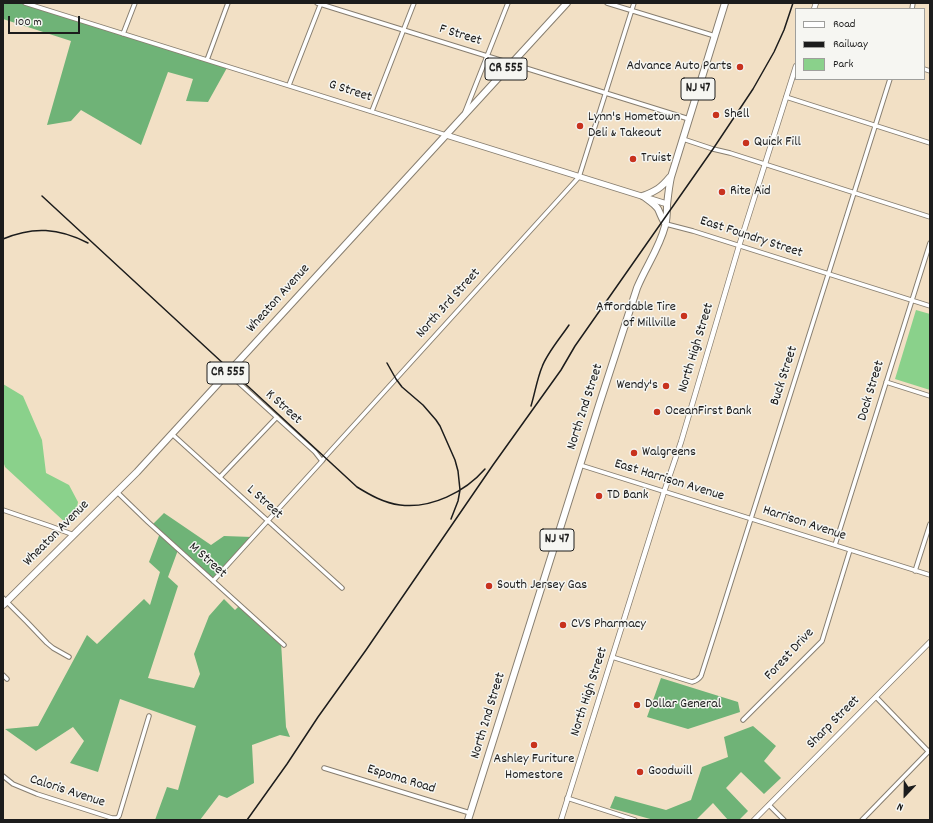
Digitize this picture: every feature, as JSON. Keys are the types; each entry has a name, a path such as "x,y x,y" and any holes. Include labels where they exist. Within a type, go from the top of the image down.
{"main road":[{"name":"Wheaton Avenue","path":"4,602 117,492 172,434 567,3"},
{"name":"North 2nd Street","path":"468,820 637,288 657,249 666,224 668,214 667,204 672,175 725,3"},
{"name":"G Street","path":"446,135 667,204"},
{"path":"666,224 663,221 658,209 643,196 658,189 672,175"}],"street":[{"name":"G Street","path":"25,3 446,135"},
{"path":"40,8 42,3"},
{"path":"123,34 135,3"},
{"path":"207,60 228,3"},
{"path":"289,85 319,3"},
{"name":"F Street","path":"319,3 689,119"},
{"path":"372,112 414,3"},
{"path":"464,114 508,3"},
{"path":"607,3 715,36"},
{"name":"North 3rd Street","path":"213,581 579,177 634,3"},
{"name":"North High Street","path":"561,820 681,442 739,246 795,69"},
{"name":"Buck Street","path":"612,657 692,682 699,678 718,624 890,80"},
{"path":"786,97 930,143"},
{"path":"683,139 930,217"},
{"name":"East Foundry Street","path":"666,224 930,306"},
{"name":"Dock Street","path":"835,545 930,243"},
{"name":"K Street","path":"228,373 315,452 322,462"},
{"path":"886,382 930,396"},
{"path":"220,478 277,417"},
{"name":"L Street","path":"172,434 342,588"},
{"name":"East Harrison Avenue","path":"580,465 751,518"},
{"name":"M Street","path":"117,492 284,645"},
{"path":"3,510 74,535"},
{"name":"Harrison Avenue","path":"751,518 930,575"},
{"path":"915,571 930,524"},
{"name":"Forest Drive","path":"743,720 822,641 850,550"},
{"path":"4,602 28,622 47,643 69,657"},
{"name":"Sharp Street","path":"754,820 930,642"},
{"path":"3,675 7,679"},
{"path":"862,820 930,752 876,697"},
{"name":"Caloris Avenue","path":"3,776 13,784 36,794 112,818 117,818 119,816 134,769 149,716"},
{"name":"Espoma Road","path":"324,768 471,813"},
{"path":"568,798 636,820"},
{"path":"769,805 784,820"}],"green space":[{"path":"3,3 25,3 228,66 208,102 186,101 193,79 168,72 141,145 81,110 71,121 47,125 71,41 3,19"},
{"path":"916,310 930,314 930,390 895,379"},
{"path":"3,384 23,396 42,440 46,473 69,485 78,502 75,518 68,525 5,467 3,461"},
{"path":"164,513 211,545 224,536 252,537 211,580 178,550 168,577 178,586 148,678 194,688 200,674 194,654 209,616 224,599 235,610 240,605 281,642 286,727 290,737 280,735 252,745 254,783 227,798 219,795 200,820 155,820 167,787 178,790 196,726 120,699 98,772 70,763 84,741 73,727 36,751 5,729 38,726 87,635 97,644 144,599 150,605 160,572 149,562 160,533 152,525"},
{"path":"661,678 738,702 740,712 688,729 647,717"},
{"path":"753,726 776,746 764,761 781,778 764,794 741,772 726,788 748,811 739,820 728,820 713,803 696,820 654,820 610,808 615,796 666,810 691,800 702,767 728,757 724,737"}],"railway":[{"path":"247,820 493,465 561,370 575,346 713,149 753,89 774,52 784,30 793,3"},
{"path":"42,196 357,487 388,502 412,506 435,501 457,492 468,485 485,469"},
{"path":"3,239 25,232 46,230 67,234 88,243"},
{"path":"531,406 544,362 569,325"},
{"path":"387,363 402,387 423,405 436,420 455,460 460,490 458,501 451,519"}],"place":[{"name":"Advance Auto Parts","path":"740,67"},
{"name":"Shell","path":"716,115"},
{"name":"Lynn's Hometown Deli & Takeout","path":"580,126"},
{"name":"Quick Fill","path":"746,143"},
{"name":"Truist","path":"633,159"},
{"name":"Rite Aid","path":"722,192"},
{"name":"Affordable Tire of Millville","path":"684,316"},
{"name":"Wendy's","path":"666,386"},
{"name":"OceanFirst Bank","path":"657,412"},
{"name":"Walgreens","path":"634,453"},
{"name":"TD Bank","path":"599,496"},
{"name":"South Jersey Gas","path":"489,586"},
{"name":"CVS Pharmacy","path":"563,625"},
{"name":"Dollar General","path":"637,705"},
{"name":"Ashley Furiture Homestore","path":"534,745"},
{"name":"Goodwill","path":"640,772"}]}
